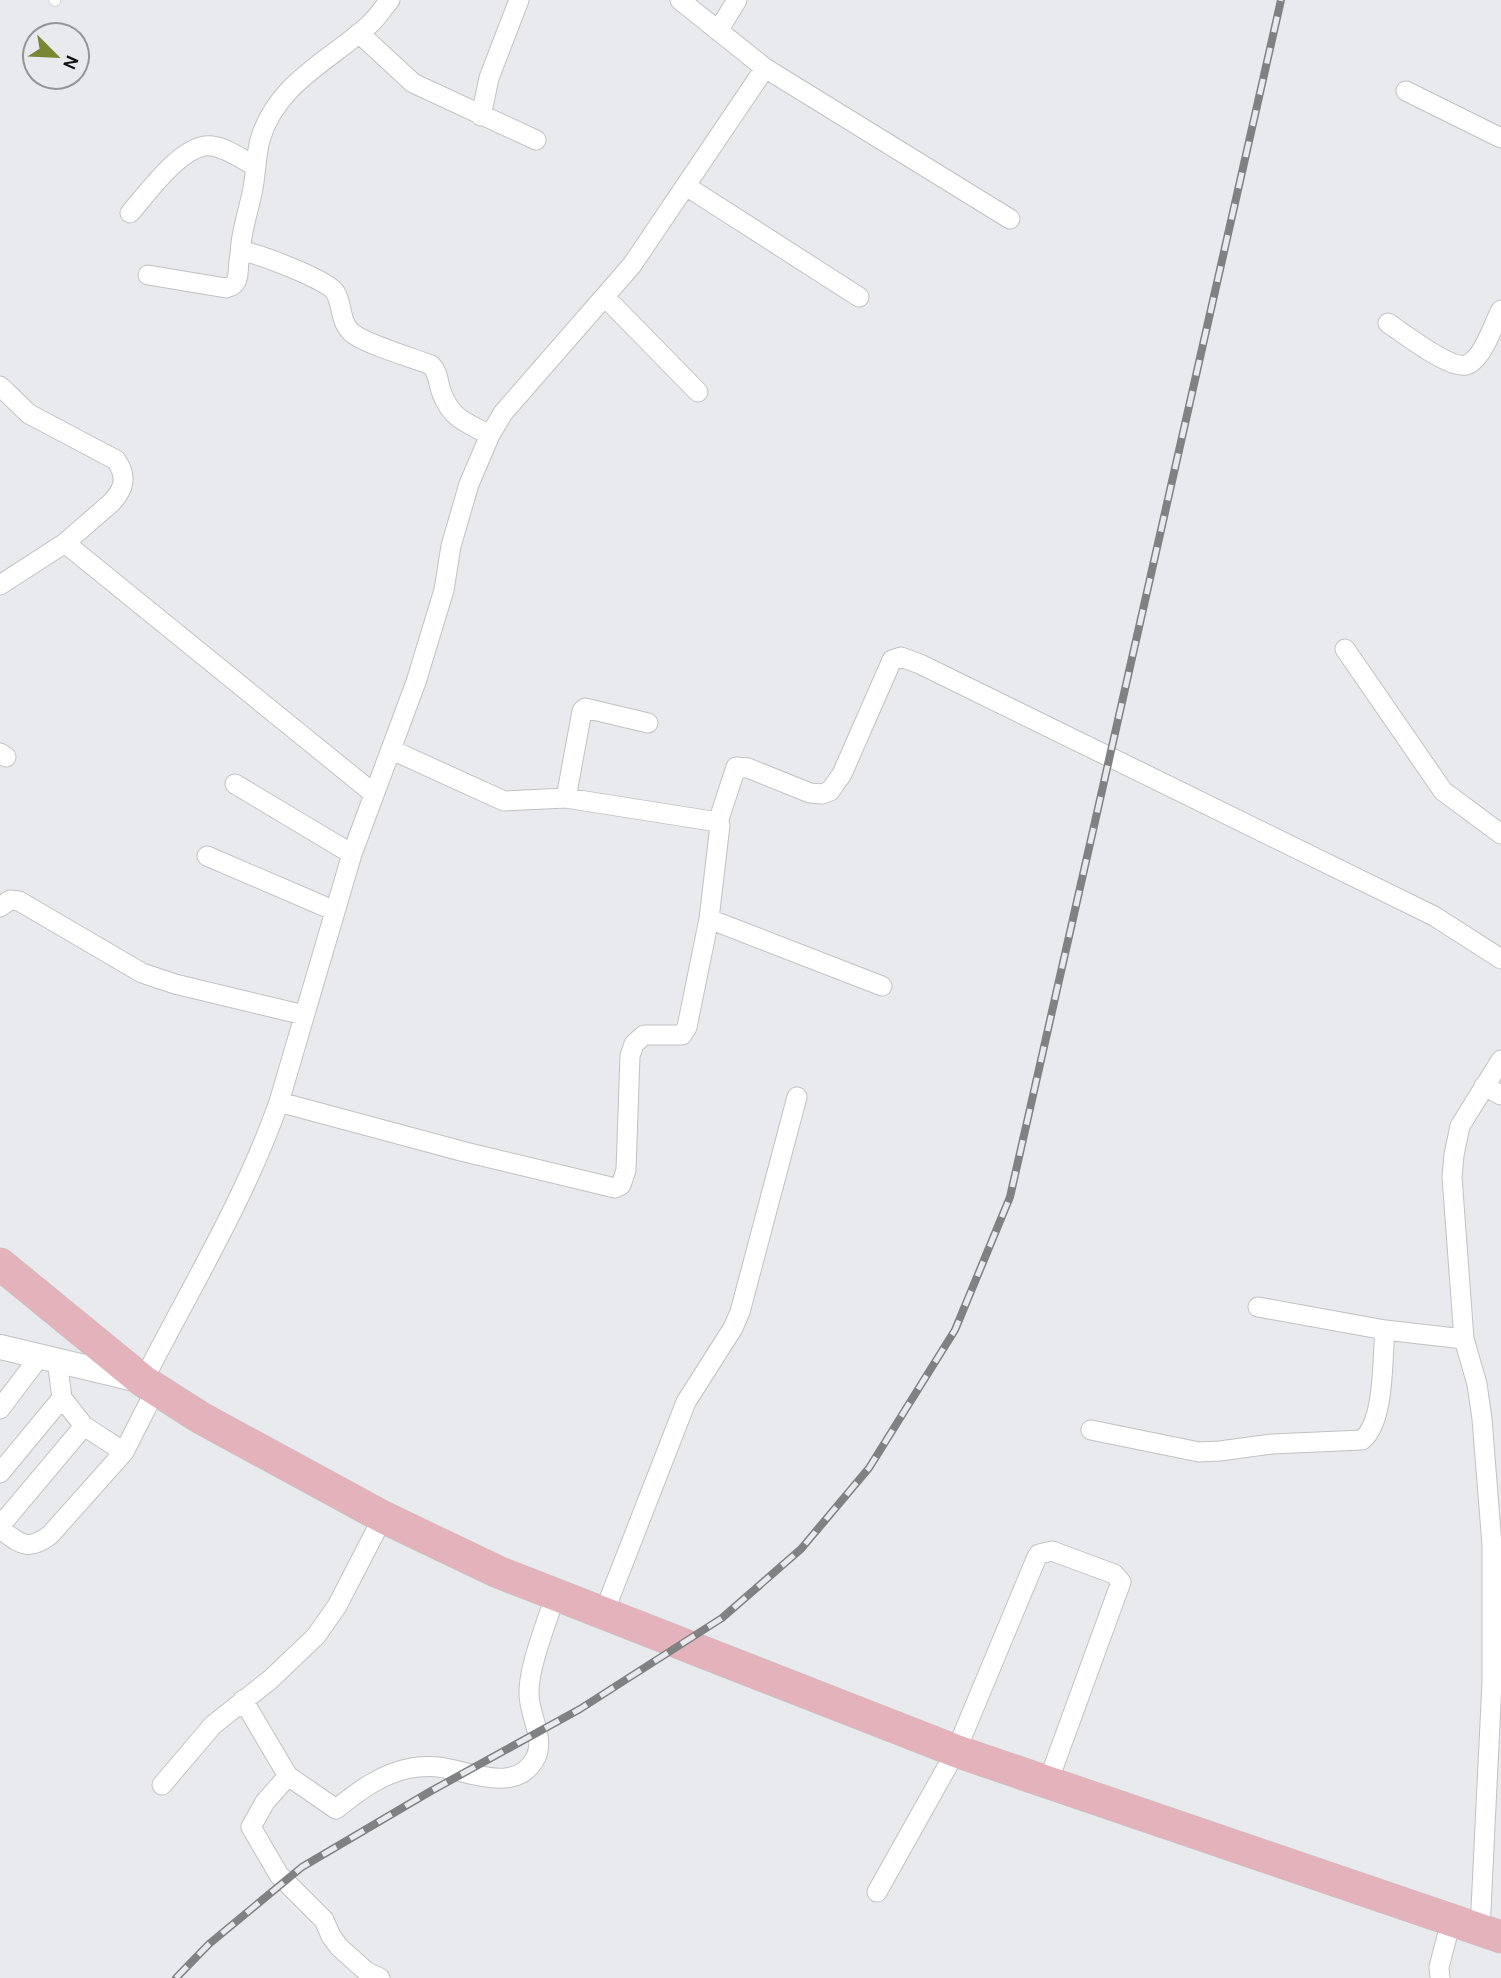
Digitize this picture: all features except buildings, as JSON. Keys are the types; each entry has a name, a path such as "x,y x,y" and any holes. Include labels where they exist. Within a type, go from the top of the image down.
{"main road":[{"path":"0,1264 149,1385 201,1418 438,1545 555,1596 956,1751 1478,1929"}],"street":[{"path":"148,275 226,289 231,287 238,278 240,244 253,188 260,140 269,117 283,96 307,72 372,23 390,0"},
{"path":"481,116 489,79 519,0"},
{"path":"680,0 765,68 1010,219"},
{"path":"719,31 737,0"},
{"path":"359,33 413,83 537,140"},
{"path":"84,1426 0,1527 23,1544 37,1544 50,1535 124,1452 149,1385 267,1136 352,853 391,750 444,590 451,546 469,484 490,435 503,413 639,255 765,68"},
{"path":"1406,91 1501,138"},
{"path":"130,213 180,158 201,146 225,149 256,167"},
{"path":"686,186 859,297"},
{"path":"240,256 247,252 256,254 334,289 341,314 353,334 430,365 435,370 447,407 454,415 490,435"},
{"path":"605,297 698,392"},
{"path":"1388,323 1435,354 1457,365 1465,365 1473,361 1480,352 1501,310"},
{"path":"0,386 29,414 116,460 125,481 119,495 65,543 0,585"},
{"path":"65,543 373,793"},
{"path":"1345,649 1443,791 1501,835"},
{"path":"279,1102 465,1152 611,1188 618,1187 626,1170 631,1050 639,1037 644,1035 678,1037 684,1033 693,1006 709,919 720,825 718,822 736,767 748,768 810,793 822,794 830,791 842,774 892,660 901,657 1434,916 1501,959"},
{"path":"566,798 582,711 590,708 648,723"},
{"path":"391,750 504,801 566,798 718,822"},
{"path":"235,785 352,853"},
{"path":"207,856 335,911"},
{"path":"0,907 10,900 19,901 131,968 155,978 304,1015"},
{"path":"709,919 882,986"},
{"path":"1440,1978 1439,1967 1478,1929 1497,1545 1477,1384 1464,1339 1452,1177 1460,1126 1493,1091 1501,1060"},
{"path":"603,1615 686,1402 733,1328 740,1312 797,1097"},
{"path":"1258,1307 1385,1330 1464,1339"},
{"path":"1091,1430 1199,1452 1272,1444 1362,1440 1373,1424 1378,1408 1385,1330"},
{"path":"1,1349 48,1358 149,1385"},
{"path":"48,1358 62,1398 84,1426 124,1452"},
{"path":"0,1409 48,1358"},
{"path":"0,1473 62,1398"},
{"path":"162,1785 198,1741 227,1712 271,1679 321,1630 337,1606 383,1517"},
{"path":"877,1892 956,1751 1035,1559 1039,1554 1052,1551 1114,1574 1121,1582 1048,1782"},
{"path":"243,1700 288,1776 337,1809 382,1777 410,1769 438,1767 479,1777 505,1779 524,1772 535,1759 540,1744 529,1694 532,1674 555,1596"},
{"path":"288,1776 265,1802 251,1827 279,1875 324,1920 339,1947 357,1964 380,1978"}],"railway":[{"path":"176,1978 209,1944 302,1867 431,1791 580,1709 722,1618 801,1549 869,1468 955,1330 1010,1197 1281,0"}]}
